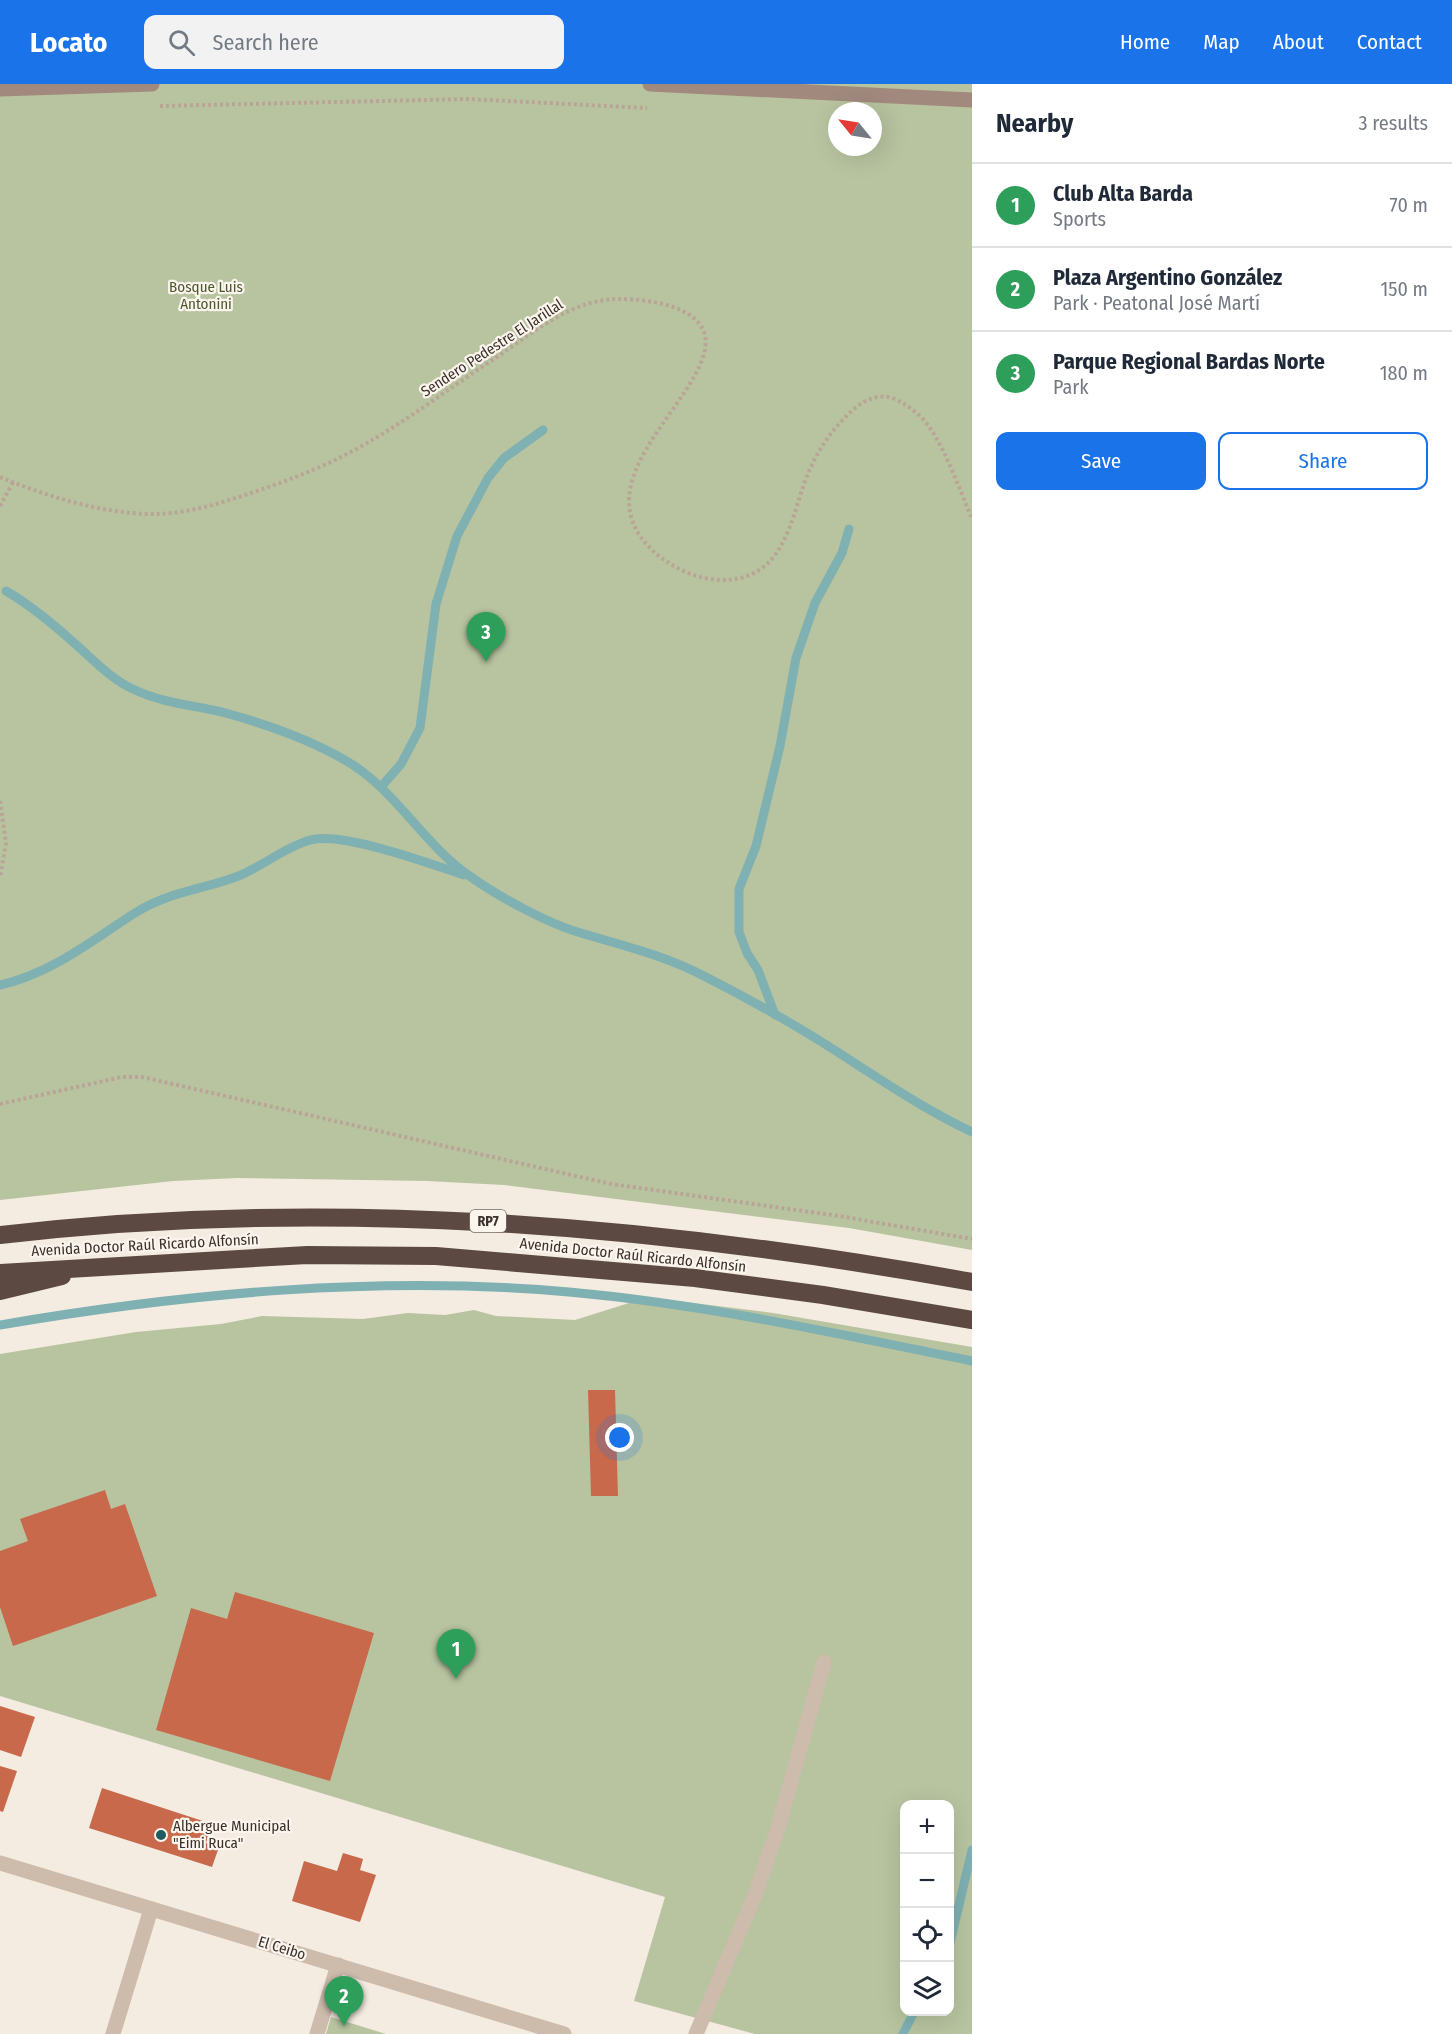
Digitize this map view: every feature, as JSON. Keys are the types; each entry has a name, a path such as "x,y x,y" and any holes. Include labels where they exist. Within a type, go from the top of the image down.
{"highway":[{"name":"Avenida Doctor Raúl Ricardo Alfonsín","path":"0,1235 259,1217 455,1220 561,1226 695,1239 817,1256 972,1282"},
{"name":"Avenida Doctor Raúl Ricardo Alfonsín","path":"0,1273 308,1255 436,1256 695,1278 834,1297 972,1320"},
{"path":"0,1291 105,1266"}],"main road":[{"path":"0,89 152,84"},
{"path":"650,84 972,100"}],"street":[{"path":"696,2034 755,1895 771,1851 824,1662"},
{"name":"El Ceibo","path":"0,1863 338,1965 523,2028 564,2034"},
{"path":"113,2034 151,1909"},
{"path":"317,2034 338,1965"}],"path":[{"path":"155,106 459,99 651,108"},
{"name":"Sendero Pedestre El Jarillal","path":"0,477 106,509 149,514 187,511 230,500 291,479 345,455 390,429 541,327 582,305 613,299 638,300 665,304 694,317 704,329 706,344 695,374 644,452 635,473 630,498 639,536 671,565 692,574 720,580 744,578 759,570 774,557 784,539 806,479 831,432 863,401 877,396 890,397 904,404 919,415 931,429 972,518"},
{"path":"0,506 13,482"},
{"path":"0,801 6,843 0,878"},
{"path":"0,1104 111,1079 142,1077 611,1184 839,1216 972,1239"}],"green space":[{"name":"Bosque Luis Antonini","path":"0,84 972,84 972,1250 849,1228 504,1185 427,1181 237,1178 173,1181 0,1200"},
{"path":"662,1299 773,1313 972,1347 972,2034 755,2034 634,2001 665,1897 0,1696 0,1354 136,1332 221,1324 262,1316 363,1319 408,1313 445,1315 474,1310 496,1316 575,1320 629,1303"},
{"path":"331,2017 386,2034 326,2034"}],"building":[{"path":"588,1390 615,1390 618,1496 591,1496"},
{"path":"105,1490 111,1509 125,1504 157,1596 13,1646 0,1607 0,1551 28,1541 20,1519"},
{"path":"235,1592 374,1633 330,1781 156,1730 191,1608 227,1619"},
{"path":"0,1706 35,1717 21,1757 0,1750"},
{"path":"0,1766 17,1771 3,1812 0,1811"},
{"name":"Albergue Municipal \"Eimi Ruca\"","path":"102,1788 212,1824 206,1843 219,1847 212,1867 89,1828"},
{"path":"343,1853 363,1859 360,1870 376,1875 360,1922 292,1901 304,1861 337,1871"}],"waterway":[{"path":"381,787 401,764 420,728 436,604 457,536 488,478 504,458 543,430"},
{"path":"775,1015 758,970 747,953 739,932 739,889 756,846 780,746 796,658 815,603 842,553 849,529"},
{"path":"6,591 41,615 102,668 126,685 156,698 222,712 273,727 306,740 353,765 384,791 455,865 482,885 510,901 568,929 659,957 704,976 788,1021 920,1104 972,1132"},
{"path":"0,985 19,980 54,964 147,906 171,896 243,874 290,848 310,840 324,838 364,844 464,875"},
{"path":"0,1325 141,1304 283,1290 426,1285 498,1287 620,1297 670,1304 822,1330 972,1361"},
{"path":"954,1926 972,1850"},
{"path":"903,2034 912,2016"}],"place":[{"name":"Parque Regional Bardas Norte","path":"486,662"},
{"name":"Club Alta Barda","path":"456,1679"},
{"name":"Albergue Municipal \"Eimi Ruca\"","path":"161,1835"},
{"name":"Plaza Argentino González","path":"344,2026"}]}
